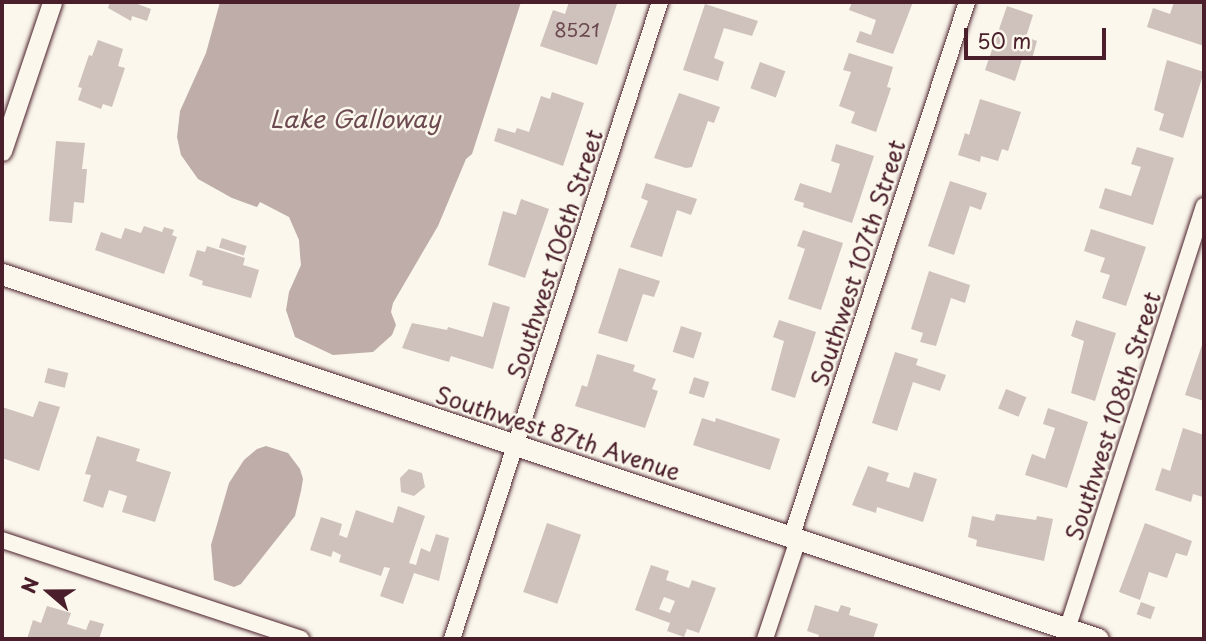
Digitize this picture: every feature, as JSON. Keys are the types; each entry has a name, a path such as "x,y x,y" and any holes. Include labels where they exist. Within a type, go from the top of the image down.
{"main road":[{"name":"Southwest 87th Avenue","path":"2,274 794,539 1066,634 1098,639"}],"street":[{"path":"2,150 51,2"},
{"name":"Southwest 106th Street","path":"452,639 660,2"},
{"name":"Southwest 107th Street","path":"765,639 794,539 967,2"},
{"name":"Southwest 108th Street","path":"1066,634 1204,206"},
{"path":"2,540 302,639"}],"water":[{"name":"Lake Galloway","path":"220,2 521,2 472,154 466,159 438,226 393,303 391,312 396,325 392,335 373,352 333,355 295,337 286,310 289,292 301,265 299,240 289,217 260,202 257,207 232,198 198,179 181,155 177,137 180,111 206,53"},
{"path":"266,446 288,453 300,469 303,479 301,491 295,516 241,584 234,587 214,580 211,545 229,483 244,460 257,449"}],"building":[{"path":"110,2 132,2 151,9 147,21 132,16 131,21 108,8"},
{"path":"569,2 617,4 597,65 540,46 553,10 565,14"},
{"path":"852,2 913,2 893,54 856,42 860,31 871,35 876,20 849,10"},
{"path":"1174,2 1204,2 1204,46 1147,27 1153,8 1170,14"},
{"path":"705,4 758,21 752,36 724,28 714,58 724,62 718,81 683,70"},
{"path":"1007,6 1033,15 1026,37 1037,41 1032,59 1023,56 1015,81 985,70"},
{"path":"98,40 123,49 118,66 125,68 112,107 103,104 101,109 78,100 82,88 78,87 89,55 92,56"},
{"path":"849,53 893,67 887,87 891,88 876,132 851,123 855,112 839,106 851,72 843,70"},
{"path":"1167,60 1204,72 1183,138 1159,130 1164,114 1154,110"},
{"path":"760,62 785,71 776,98 750,88"},
{"path":"552,92 584,103 563,166 494,141 498,128 515,133 517,128 529,132 541,96 550,99"},
{"path":"679,93 720,107 714,123 708,121 692,167 686,168 654,158"},
{"path":"980,99 1021,112 1008,151 1002,149 998,161 981,156 980,162 958,155 965,133 969,135"},
{"path":"56,141 85,143 82,169 87,169 84,203 74,202 72,223 49,221"},
{"path":"836,144 874,156 852,223 803,207 804,203 794,200 800,183 831,193 840,164 831,161"},
{"path":"1137,147 1174,158 1153,225 1099,208 1105,188 1131,196 1141,167 1131,164"},
{"path":"950,181 987,193 981,210 970,206 954,255 928,246"},
{"path":"646,183 697,199 691,215 677,210 662,257 630,247 648,201 641,198"},
{"path":"521,199 549,209 525,278 488,265 503,211 516,215"},
{"path":"144,226 162,232 164,227 174,230 172,235 177,237 164,274 95,250 101,232 121,239 125,228 141,233"},
{"path":"1091,229 1146,247 1126,306 1102,298 1110,275 1100,272 1105,258 1084,251"},
{"path":"803,230 843,243 821,310 788,299 805,249 797,246"},
{"path":"222,238 247,246 244,256 219,248"},
{"path":"207,246 245,258 243,265 259,270 251,298 202,285 203,281 189,276 197,250 205,252"},
{"path":"619,268 660,281 654,297 643,294 627,342 598,333"},
{"path":"929,271 970,285 965,303 951,298 936,346 920,342 923,333 911,329"},
{"path":"493,302 510,307 493,369 451,356 449,362 402,348 412,323 447,330 448,327 483,337"},
{"path":"779,320 816,332 795,398 771,390 784,341 773,337"},
{"path":"1076,320 1116,333 1095,401 1071,393 1084,341 1071,336"},
{"path":"681,326 702,333 694,358 673,352"},
{"path":"1204,339 1204,401 1185,395"},
{"path":"895,352 918,359 916,365 946,375 940,391 913,382 897,431 872,423"},
{"path":"597,354 635,365 633,371 656,379 652,389 658,391 645,428 575,406 582,385 587,387"},
{"path":"48,368 68,373 65,388 44,383"},
{"path":"694,377 709,382 704,398 689,393"},
{"path":"1006,389 1026,397 1019,417 998,408"},
{"path":"39,401 60,407 39,471 2,458 2,407 33,417"},
{"path":"1048,408 1088,422 1067,488 1025,475 1032,454 1045,459 1055,428 1043,424"},
{"path":"702,418 715,422 716,418 780,439 770,470 693,445"},
{"path":"1183,428 1204,435 1204,493 1203,497 1193,494 1191,502 1155,490 1162,468 1170,471"},
{"path":"97,436 140,449 136,461 171,472 155,522 122,512 127,496 109,490 103,508 83,501 91,475 85,474"},
{"path":"868,466 889,473 886,481 909,488 914,472 937,479 923,522 877,507 876,513 852,505"},
{"path":"409,469 422,473 425,487 414,496 401,492 400,478"},
{"path":"398,506 425,516 409,563 416,565 421,548 430,552 436,534 449,538 439,581 414,573 403,604 380,596 390,568 384,567 381,576 339,562 341,555 333,551 331,557 310,550 321,517 342,524 339,535 347,538 356,510 393,523"},
{"path":"996,514 1036,520 1037,516 1053,519 1044,561 976,546 977,540 968,537 972,516 994,521"},
{"path":"547,523 581,535 557,604 523,592"},
{"path":"1145,523 1192,541 1187,556 1176,553 1167,578 1149,572 1140,600 1119,592"},
{"path":"651,565 669,571 666,580 689,588 692,580 716,588 699,633 687,629 684,637 667,631 670,623 635,610","holes":["664,597 675,601 670,613 659,609"]},
{"path":"1141,602 1155,607 1151,619 1137,614"},
{"path":"815,605 838,612 841,605 851,608 849,615 878,624 873,639 818,638 819,635 807,631"},
{"path":"47,606 71,613 67,624 86,630 90,620 104,624 99,639 27,639 33,620 41,623"}]}
